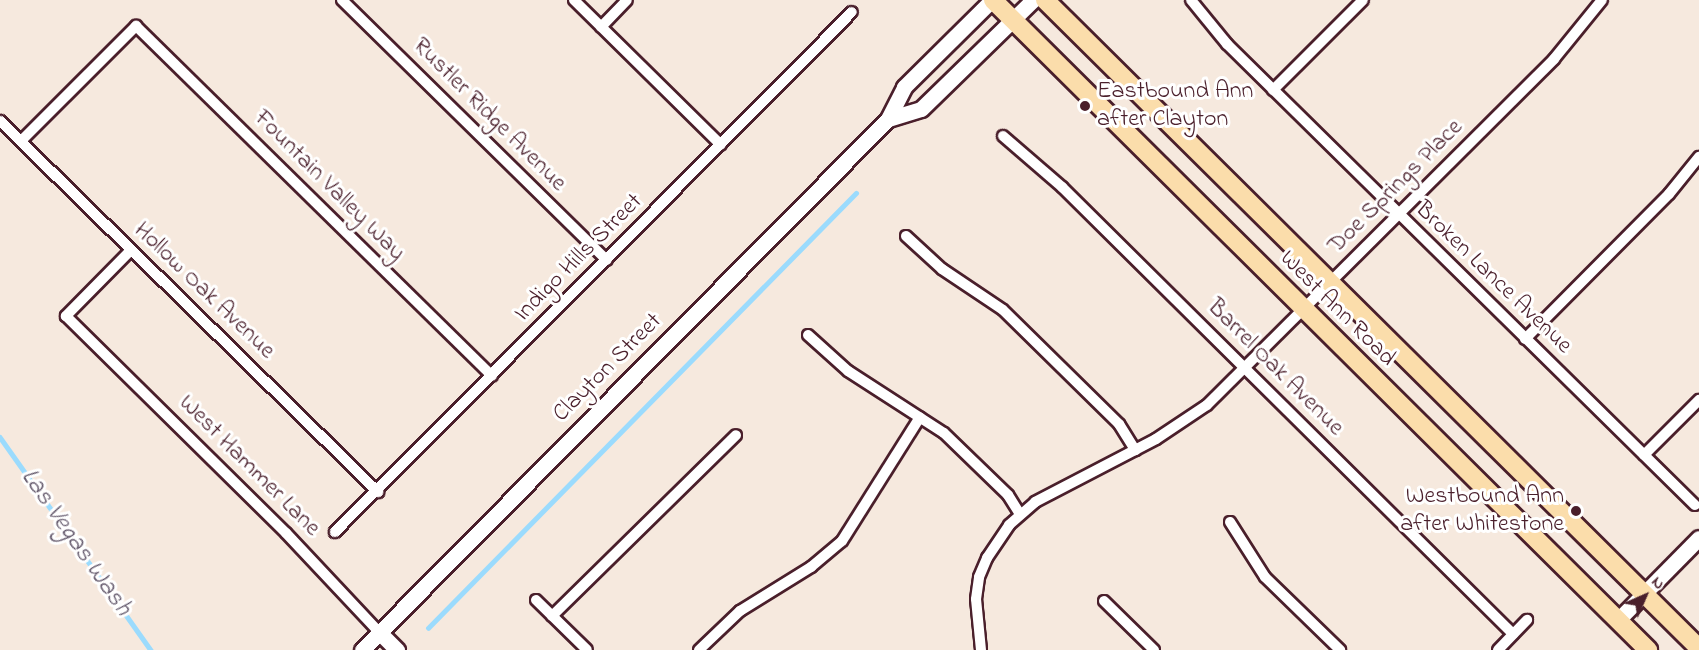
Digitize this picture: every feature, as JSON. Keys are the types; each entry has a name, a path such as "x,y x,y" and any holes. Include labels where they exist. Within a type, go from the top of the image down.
{"main road":[{"name":"West Ann Road","path":"993,0 1648,650"},
{"name":"West Ann Road","path":"1045,0 1699,648"}],"street":[{"name":"Rustler Ridge Avenue","path":"342,0 607,260"},
{"path":"574,0 721,144"},
{"path":"601,27 627,0"},
{"name":"Clayton Street","path":"362,650 378,631 888,119 903,87 993,0"},
{"name":"Clayton Street","path":"888,119 921,110 1033,0"},
{"name":"Broken Lance Avenue","path":"1191,0 1227,44 1272,90 1695,505"},
{"path":"1272,90 1363,0"},
{"name":"Doe Springs Place","path":"981,650 976,599 987,558 1020,514 1186,421 1245,369 1554,59 1602,0"},
{"name":"Indigo Hills Street","path":"335,532 378,492 852,12"},
{"name":"Fountain Valley Way","path":"21,141 136,26 492,376"},
{"name":"Hollow Oak Avenue","path":"0,120 378,492"},
{"name":"Barrel Oak Avenue","path":"1003,136 1062,187 1513,634"},
{"path":"1525,339 1669,194 1699,157"},
{"path":"906,236 942,269 1004,310 1119,424 1135,450"},
{"name":"West Hammer Lane","path":"131,250 66,316 286,532 398,650"},
{"path":"808,335 848,371 944,433 1008,495 1020,514"},
{"path":"1644,455 1699,400"},
{"path":"699,650 740,610 804,572 842,541 920,417"},
{"path":"552,616 736,435"},
{"path":"1230,522 1266,577 1340,650"},
{"path":"1618,620 1699,538"},
{"path":"536,600 587,650"},
{"path":"1104,601 1154,650"},
{"path":"1498,650 1527,620"}],"waterway":[{"path":"428,628 856,193"},
{"name":"Las Vegas Wash","path":"0,437 151,650"}],"place":[{"name":"Eastbound Ann after Clayton","path":"1085,106"},
{"name":"Westbound Ann after Whitestone","path":"1576,511"}]}
